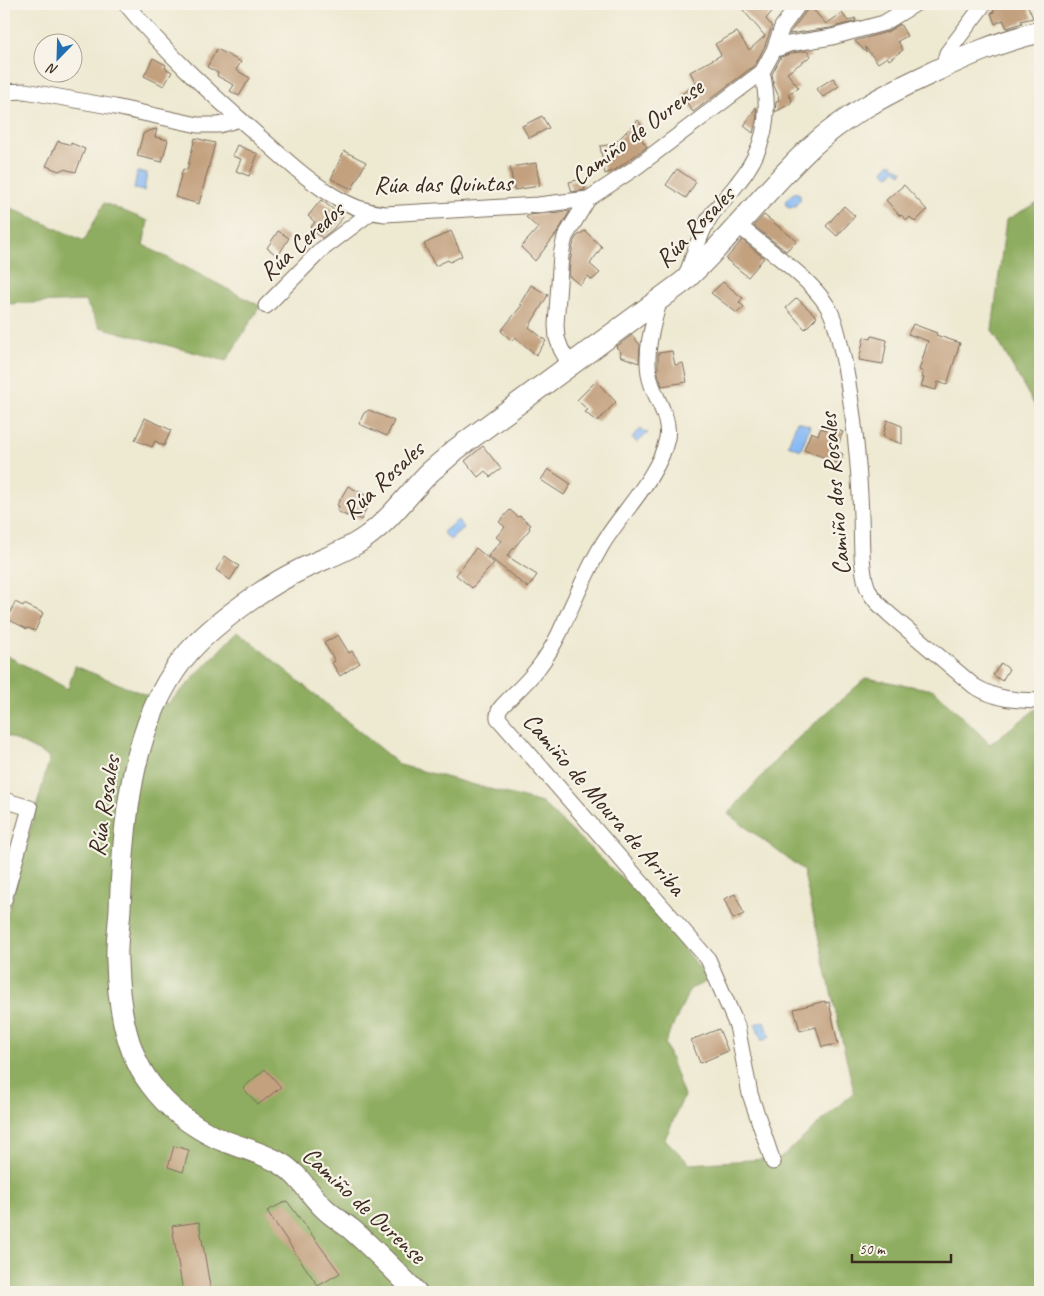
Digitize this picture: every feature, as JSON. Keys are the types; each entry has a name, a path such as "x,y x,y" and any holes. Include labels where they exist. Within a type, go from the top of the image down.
{"street":[{"name":"Rúa das Quintas","path":"126,4 158,41 240,119 311,181 356,208 370,213 395,214 538,205 588,199"},
{"path":"683,282 690,267 695,248 710,217 746,174 760,145 766,123 765,88 762,72 774,50 782,27 799,4"},
{"path":"774,50 789,44 832,37 884,23 915,4"},
{"path":"943,67 947,53 984,4"},
{"name":"Rúa Rosales","path":"217,1137 194,1125 171,1107 150,1085 134,1056 123,1014 117,960 123,855 133,781 153,710 167,682 180,663 208,634 256,596 297,571 334,555 363,539 384,523 429,473 455,450 683,282 705,262 778,179 813,145 833,129 886,94 977,51 1013,38 1040,32"},
{"name":"Camiño de Ourense","path":"570,365 557,338 556,325 561,255 564,237 588,199 635,168 762,72"},
{"path":"4,92 25,91 115,107 198,125 219,125 240,119"},
{"name":"Rúa Ceredos","path":"266,306 321,250 370,213"},
{"name":"Camiño dos Rosales","path":"738,225 792,269 810,287 830,312 838,332 856,433 864,570 869,591 889,614 974,686 990,695 1010,699 1040,701"},
{"name":"Camiño de Moura de Arriba","path":"660,300 647,353 652,387 665,415 668,428 665,445 655,468 603,544 586,575 549,656 534,675 499,709 498,718 708,959 738,1026 750,1094 773,1162"},
{"path":"4,800 30,808 4,900"},
{"name":"Camiño de Ourense","path":"217,1137 281,1163 293,1172 324,1209 350,1228 416,1292"}],"green space":[{"path":"1040,201 1040,415 992,330 1006,220"},
{"path":"104,203 148,221 143,245 260,306 226,361 100,327 85,301 4,304 4,205 84,241"},
{"path":"238,631 400,765 542,803 647,902 709,981 690,989 665,1043 684,1096 665,1139 690,1164 781,1158 854,1092 803,870 728,814 787,748 866,678 934,690 990,744 1040,706 1040,1292 4,1292 4,927 50,757 4,734 4,654 68,689 75,666 168,704"}],"water":[{"path":"890,163 903,171 901,174 895,170 888,176 883,170"},
{"path":"137,172 147,173 144,191 134,189"},
{"path":"795,192 800,194 800,200 794,207 789,208 785,204 786,200"},
{"path":"797,421 810,426 801,450 788,445"},
{"path":"641,429 648,433 637,443 632,437"},
{"path":"458,520 464,528 450,540 443,532"},
{"path":"764,1021 770,1037 762,1041 755,1024"}],"building":[{"path":"738,4 778,4 766,19 772,26 765,46 755,65 693,112 683,97 683,93 696,83 690,72 721,55 715,44 737,32 749,50 765,36"},
{"path":"808,4 826,24 842,13 848,21 855,18 856,21 830,28 789,34 807,10"},
{"path":"993,4 1027,4 1033,18 1021,21 1022,23 1007,28 1003,20 995,24 991,13 994,12"},
{"path":"900,24 907,36 898,41 903,50 889,60 887,57 878,63 865,47 866,52 855,41 887,32"},
{"path":"217,49 241,62 236,70 250,78 239,96 230,91 234,85 217,76 218,73 207,67"},
{"path":"807,51 811,56 787,73 799,88 788,94 792,100 790,104 775,112 776,102 779,100 779,97 774,86 772,74 781,57"},
{"path":"153,58 166,65 165,68 172,72 164,86 144,76"},
{"path":"833,78 839,86 823,97 816,89"},
{"path":"756,107 757,117 753,133 744,126"},
{"path":"542,116 549,128 529,138 522,126"},
{"path":"638,120 646,133 640,137 647,147 615,170 605,174 600,146 614,144"},
{"path":"157,129 155,137 168,140 162,162 137,156 143,134"},
{"path":"195,138 215,143 199,204 175,197 183,169 187,170"},
{"path":"58,141 71,145 71,143 85,149 76,172 63,169 59,171 46,166"},
{"path":"237,145 258,154 249,176 236,171 241,159 232,156"},
{"path":"344,151 366,162 352,189 331,179"},
{"path":"536,163 540,186 514,190 510,167"},
{"path":"677,169 696,182 686,198 666,185"},
{"path":"582,179 585,190 572,192 569,182"},
{"path":"904,185 927,210 915,222 910,217 907,220 900,216 886,200"},
{"path":"321,200 343,217 322,238 310,228 315,222 308,216"},
{"path":"844,206 855,216 837,236 826,226"},
{"path":"570,211 557,233 535,261 521,247 538,228 526,217 529,215"},
{"path":"764,215 797,241 786,251 754,226"},
{"path":"278,231 289,238 278,256 267,248"},
{"path":"451,231 462,256 435,266 424,244"},
{"path":"585,231 602,247 590,264 600,273 592,280 588,276 580,285 569,276 570,261 574,241 577,236"},
{"path":"742,240 764,258 748,277 726,259"},
{"path":"723,282 743,298 739,302 744,307 737,313 711,293"},
{"path":"531,285 548,295 529,327 546,341 536,355 515,337 512,341 501,331 522,305 520,304"},
{"path":"797,298 817,317 805,329 786,308"},
{"path":"913,324 937,333 936,335 960,343 947,385 938,382 936,390 921,386 924,378 922,377 923,372 919,370 928,341 908,334"},
{"path":"632,335 640,345 639,363 620,356 621,352 616,347"},
{"path":"872,336 887,340 883,364 859,360 864,337 871,339"},
{"path":"672,351 675,365 683,363 687,382 662,386 658,373 658,353"},
{"path":"596,381 616,402 597,422 585,412 588,410 577,400"},
{"path":"369,410 394,421 387,436 359,424 364,413"},
{"path":"145,418 171,430 164,446 155,441 152,447 135,440"},
{"path":"887,420 902,426 902,444 883,437"},
{"path":"828,427 843,432 835,451 843,454 839,463 804,450 811,432 818,435 821,428 827,430"},
{"path":"483,446 501,469 490,477 485,471 478,477 465,461"},
{"path":"548,469 571,484 564,495 541,480"},
{"path":"348,486 371,498 361,520 349,513 347,516 337,511 339,506 337,505"},
{"path":"510,510 531,525 530,529 507,556 537,575 528,588 488,556 501,541 496,537 505,527 499,522"},
{"path":"476,548 494,563 472,588 456,575"},
{"path":"225,556 239,566 230,580 216,570"},
{"path":"15,602 43,613 35,631 8,619"},
{"path":"338,635 349,653 352,651 360,663 340,676 332,663 335,661 324,643"},
{"path":"1001,663 1009,669 1002,681 993,675"},
{"path":"735,894 744,914 733,919 724,899"},
{"path":"825,1001 825,1003 829,1002 838,1044 822,1047 816,1027 800,1031 794,1009"},
{"path":"719,1029 728,1051 700,1063 691,1040"},
{"path":"265,1069 281,1087 258,1105 243,1088"},
{"path":"174,1146 189,1150 183,1172 168,1167"},
{"path":"287,1201 340,1273 318,1286 267,1211"},
{"path":"199,1222 211,1292 183,1292 172,1226"}]}
